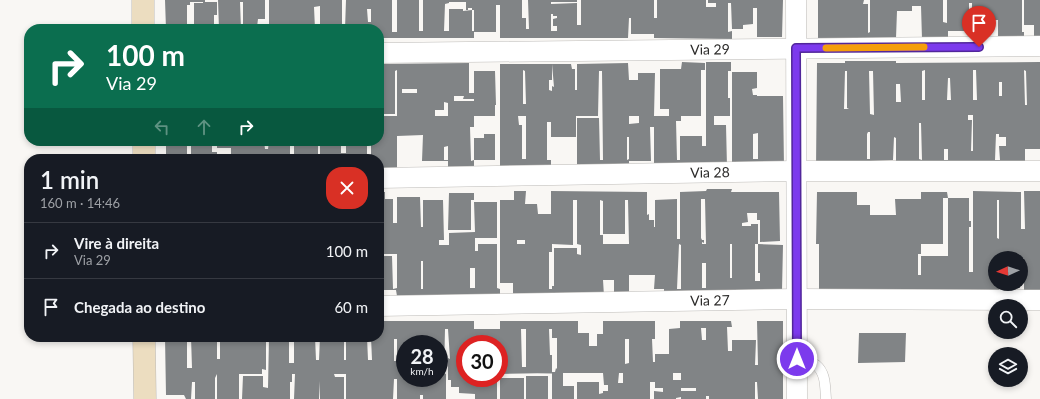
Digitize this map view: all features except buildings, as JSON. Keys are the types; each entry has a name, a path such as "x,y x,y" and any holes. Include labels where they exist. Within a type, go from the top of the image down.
{"street":[{"path":"143,0 143,24"},
{"path":"796,0 797,399"},
{"name":"Via 29","path":"384,53 1040,46"},
{"name":"Via 28","path":"384,178 796,171 1040,171"},
{"name":"Via 27","path":"384,306 797,299 1040,300"},
{"path":"144,342 145,399"}],"lane":[{"path":"797,359 815,364 822,373 825,384 826,399"}],"slow traffic":[{"path":"826,48 924,47"}],"route":[{"path":"797,359 796,48 979,47"}]}
